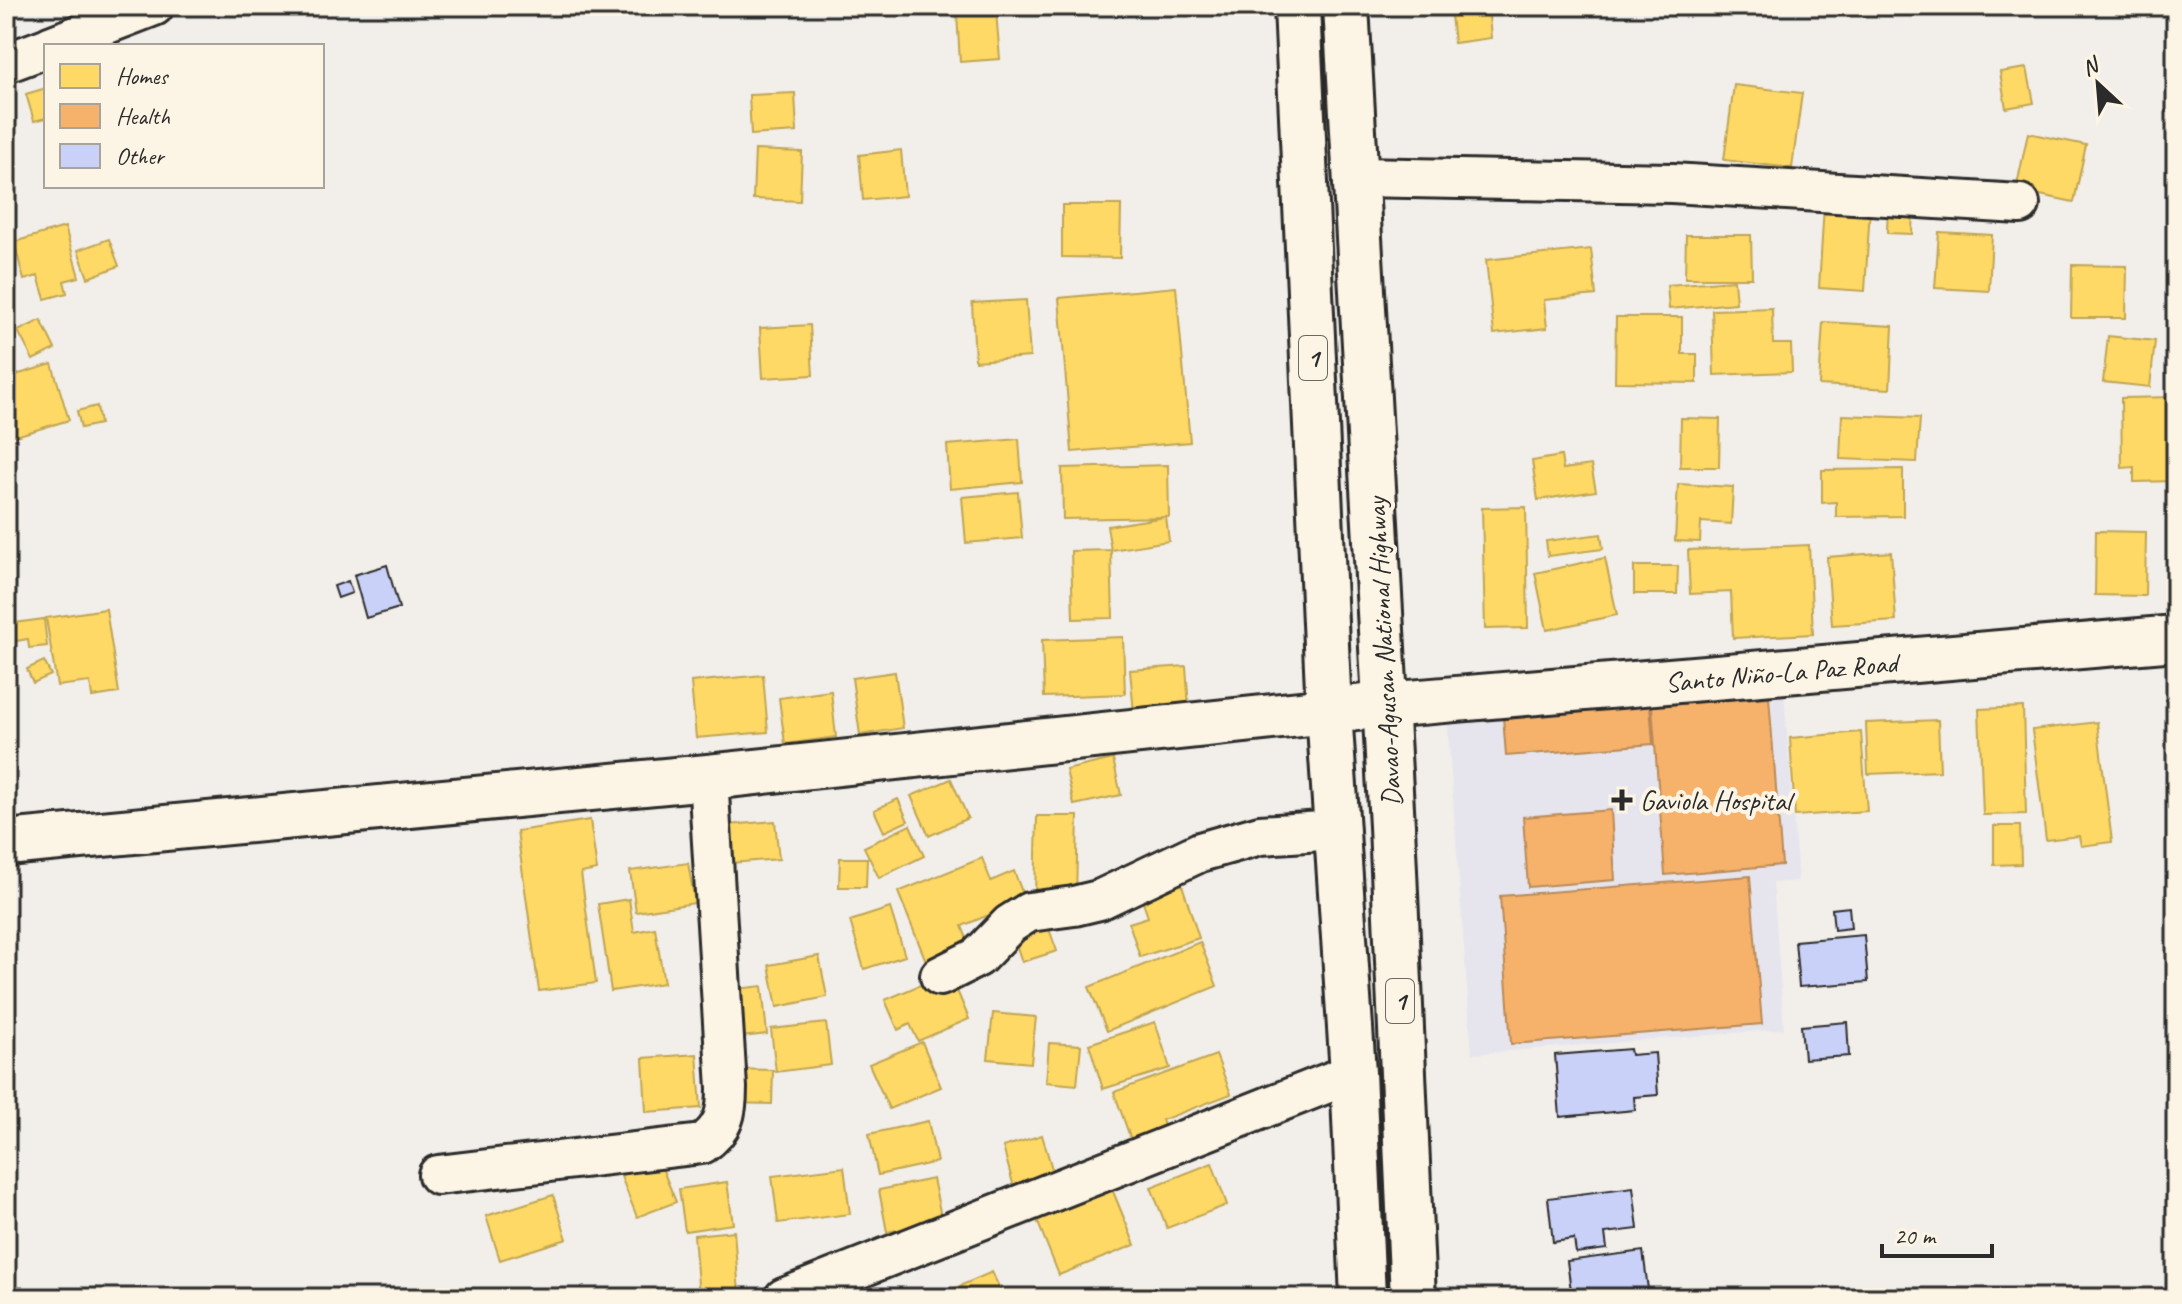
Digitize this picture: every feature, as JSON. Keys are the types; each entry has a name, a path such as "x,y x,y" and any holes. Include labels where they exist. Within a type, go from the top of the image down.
{"main road":[{"name":"Davao-Agusan National Highway","path":"1297,6 1329,711 1353,1073 1363,1298"},
{"name":"Davao-Agusan National Highway","path":"1346,6 1358,177 1413,1298"},
{"name":"Santo Niño-La Paz Road","path":"6,843 708,777 1385,705 2176,638"},
{"path":"1345,948 1397,943"}],"street":[{"path":"56,44 154,6"},
{"path":"6,63 44,49"},
{"path":"1358,177 1672,183 2020,204"},
{"path":"438,1175 702,1144 716,1135 727,1113 727,1088 708,777"},
{"path":"940,976 978,957 1010,924 1029,912 1099,900 1200,852 1260,835 1337,830"},
{"path":"784,1298 1353,1073"}],"shaded area":[{"name":"Gaviola Hospital","path":"1784,693 1798,881 1773,883 1784,1029 1472,1054 1447,719"}],"building: Homes":[{"path":"1043,6 1142,6 1142,7 1043,12"},
{"path":"1450,6 1488,6 1491,38 1454,43"},
{"path":"996,11 1000,59 960,62 957,14"},
{"path":"2027,68 2034,103 2006,108 2000,72"},
{"path":"1734,85 1802,93 1792,168 1724,160"},
{"path":"44,89 44,118 34,121 26,94"},
{"path":"795,93 797,132 751,135 749,95"},
{"path":"2028,133 2086,145 2074,202 2016,190"},
{"path":"755,150 802,152 800,201 753,199"},
{"path":"901,150 905,196 863,200 859,155"},
{"path":"6,204 16,238 6,241"},
{"path":"1888,204 1913,204 1912,234 1887,233"},
{"path":"1062,205 1121,205 1120,258 1062,257"},
{"path":"1824,205 1870,208 1865,291 1819,288"},
{"path":"65,227 79,277 64,281 67,293 45,299 38,276 24,280 14,242"},
{"path":"1939,232 1992,235 1989,291 1935,288"},
{"path":"1686,235 1751,235 1752,278 1685,278"},
{"path":"109,239 119,266 88,278 78,250"},
{"path":"1591,249 1596,295 1544,300 1547,328 1494,334 1486,260"},
{"path":"2072,265 2127,266 2126,318 2071,318"},
{"path":"1734,280 1736,303 1669,309 1667,285"},
{"path":"1176,287 1190,442 1072,452 1059,298"},
{"path":"1026,300 1030,357 975,361 972,303"},
{"path":"1772,308 1773,344 1791,344 1792,372 1714,375 1712,310"},
{"path":"1616,317 1682,317 1682,354 1697,354 1697,383 1615,382"},
{"path":"41,320 55,349 33,360 18,331"},
{"path":"1823,322 1893,326 1890,389 1819,385"},
{"path":"810,325 813,375 763,378 760,328"},
{"path":"2108,336 2155,341 2150,387 2103,382"},
{"path":"52,364 69,420 6,439 6,378"},
{"path":"2176,397 2176,481 2134,482 2134,467 2122,468 2121,398"},
{"path":"97,406 100,424 81,428 77,411"},
{"path":"1842,415 1920,418 1917,462 1840,459"},
{"path":"1681,418 1720,419 1719,467 1680,467"},
{"path":"1019,439 1022,482 950,489 947,445"},
{"path":"1561,456 1563,469 1591,465 1596,491 1538,500 1532,461"},
{"path":"1168,465 1169,517 1063,519 1062,468"},
{"path":"1903,469 1903,516 1836,517 1836,502 1822,503 1822,470"},
{"path":"1678,484 1733,487 1731,524 1701,522 1700,542 1675,541"},
{"path":"1018,492 1022,538 966,543 962,497"},
{"path":"1526,507 1528,628 1485,629 1482,508"},
{"path":"1166,517 1169,541 1111,550 1107,526"},
{"path":"2096,531 2146,532 2145,596 2095,595"},
{"path":"1601,534 1603,549 1548,556 1546,541"},
{"path":"1809,545 1813,634 1733,638 1731,592 1690,594 1688,550"},
{"path":"1111,550 1113,618 1073,619 1071,551"},
{"path":"1891,552 1896,621 1832,625 1827,557"},
{"path":"1605,558 1617,615 1547,630 1535,573"},
{"path":"1634,566 1678,566 1677,594 1634,594"},
{"path":"106,609 119,693 92,697 90,682 57,686 46,618"},
{"path":"44,619 47,646 29,648 28,639 16,641 14,623"},
{"path":"1123,637 1125,694 1044,697 1042,640"},
{"path":"44,661 51,675 33,683 27,669"},
{"path":"1186,666 1189,708 1134,713 1130,670"},
{"path":"895,672 903,728 860,735 852,678"},
{"path":"763,675 768,732 696,738 691,682"},
{"path":"831,691 836,737 785,744 779,698"},
{"path":"2023,707 2026,814 1983,815 1979,709"},
{"path":"1938,720 1940,771 1868,774 1866,723"},
{"path":"2097,722 2112,842 2081,846 2079,836 2046,840 2032,730"},
{"path":"1861,732 1867,811 1795,816 1790,738"},
{"path":"1113,759 1121,795 1074,805 1066,770"},
{"path":"951,779 968,818 929,836 911,796"},
{"path":"898,799 908,821 884,832 874,810"},
{"path":"1037,816 1078,816 1076,897 1035,896"},
{"path":"590,820 597,870 581,873 596,983 539,991 517,831"},
{"path":"775,821 779,859 731,863 728,825"},
{"path":"910,825 924,856 879,878 864,847"},
{"path":"1994,826 2020,826 2021,864 1994,865"},
{"path":"840,858 867,858 866,887 839,887"},
{"path":"982,858 991,881 1014,871 1025,900 962,926 969,944 926,961 898,892"},
{"path":"688,863 695,903 636,912 630,871"},
{"path":"1178,872 1199,938 1140,957 1129,923 1148,917 1137,885"},
{"path":"629,899 634,932 655,928 664,983 611,991 598,904"},
{"path":"890,908 905,956 864,969 850,921"},
{"path":"1044,915 1057,951 1022,962 1010,926"},
{"path":"1200,942 1217,986 1107,1031 1089,987"},
{"path":"819,956 827,997 777,1007 769,965"},
{"path":"934,979 953,981 969,1019 918,1041 910,1024 898,1030 885,1000"},
{"path":"762,986 767,1034 733,1038 729,990"},
{"path":"993,1013 1036,1017 1031,1063 988,1059"},
{"path":"1155,1022 1170,1068 1103,1089 1089,1044"},
{"path":"826,1023 831,1065 776,1072 771,1029"},
{"path":"922,1042 941,1087 889,1109 869,1064"},
{"path":"1049,1043 1081,1045 1077,1085 1046,1082"},
{"path":"697,1054 701,1108 646,1112 643,1058"},
{"path":"1216,1055 1231,1094 1162,1120 1169,1139 1135,1151 1114,1092"},
{"path":"730,1069 773,1070 772,1104 729,1103"},
{"path":"928,1121 937,1162 878,1175 869,1134"},
{"path":"1042,1135 1055,1179 1015,1191 1003,1147"},
{"path":"655,1151 676,1202 637,1217 617,1166"},
{"path":"1212,1163 1227,1205 1167,1228 1151,1187"},
{"path":"844,1167 850,1214 778,1223 772,1176"},
{"path":"933,1179 942,1221 887,1232 879,1190"},
{"path":"727,1182 733,1224 685,1231 679,1189"},
{"path":"1112,1189 1135,1245 1059,1275 1037,1220"},
{"path":"553,1195 567,1239 500,1260 486,1216"},
{"path":"734,1231 739,1293 699,1297 694,1235"},
{"path":"992,1272 1004,1298 951,1298 948,1291"}],"building: Health":[{"path":"1769,697 1782,865 1665,875 1652,706"},
{"path":"1650,705 1653,744 1506,756 1503,717"},
{"path":"1611,810 1615,880 1528,887 1523,817"},
{"path":"1750,876 1762,1024 1511,1044 1500,896"}],"building: Other":[{"path":"387,565 399,608 366,618 354,575"},
{"path":"348,581 352,593 338,598 334,586"},
{"path":"1849,907 1851,928 1834,930 1832,909"},
{"path":"1864,935 1868,982 1799,987 1795,941"},
{"path":"1847,1022 1849,1056 1804,1059 1801,1026"},
{"path":"1630,1049 1631,1055 1655,1053 1658,1095 1634,1097 1635,1110 1560,1117 1555,1055"},
{"path":"1633,1187 1638,1229 1605,1233 1607,1249 1576,1253 1574,1239 1553,1242 1548,1198"},
{"path":"1643,1251 1649,1297 1572,1298 1567,1261"}],"place":[{"name":"Gaviola Hospital","path":"1622,800"}]}
